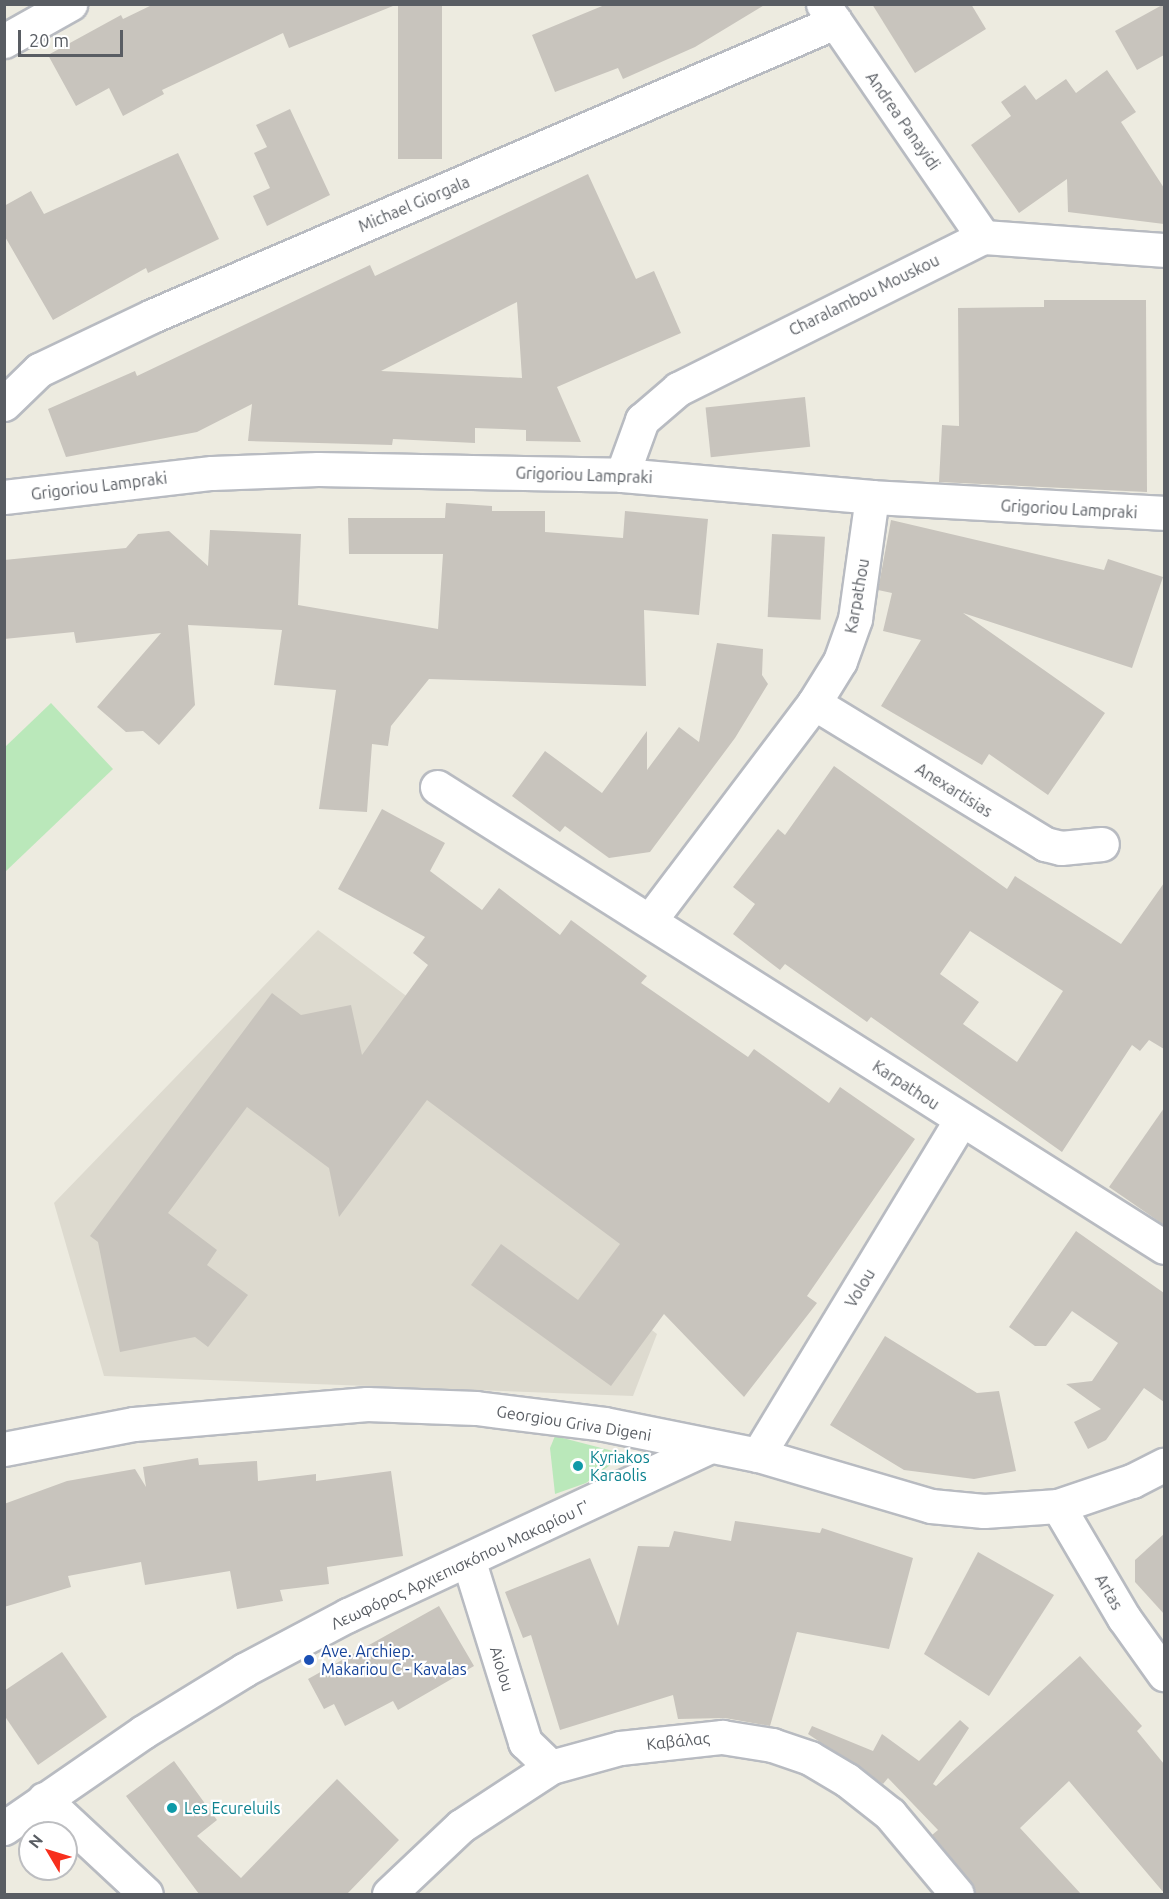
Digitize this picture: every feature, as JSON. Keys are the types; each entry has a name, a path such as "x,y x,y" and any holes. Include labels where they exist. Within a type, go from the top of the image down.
{"street":[{"path":"4,41 70,4"},
{"name":"Andrea Panayidi","path":"829,13 982,237"},
{"name":"Michael Giorgala","path":"4,404 39,370 152,316 829,13"},
{"path":"982,237 1164,250"},
{"name":"Charalambou Mouskou","path":"622,475 642,420 678,389 982,237"},
{"name":"Grigoriou Lampraki","path":"4,497 212,473 318,469 622,475 872,497 1164,513"},
{"name":"Karpathou","path":"650,920 814,703 840,661 853,629 872,497"},
{"name":"Anexartisias","path":"814,703 1045,844 1072,848 1102,844"},
{"name":"Karpathou","path":"437,787 1164,1248"},
{"name":"Volou","path":"758,1455 961,1120"},
{"name":"Georgiou Griva Digeni","path":"4,1449 144,1423 367,1404 476,1408 570,1419 758,1455 931,1506 984,1511 1058,1506 1132,1481 1164,1465"},
{"name":"Λεωφόρος Αρχιεπισκόπου Μακαρίου Γ'","path":"4,1828 44,1799 244,1670 348,1615 469,1562 709,1447"},
{"name":"Artas","path":"1058,1506 1124,1618 1164,1674"},
{"name":"Aiolou","path":"469,1562 525,1742 551,1767"},
{"name":"Καβάλας","path":"389,1894 461,1826 551,1767 662,1742 722,1737 772,1745 828,1769 890,1814 957,1894"},
{"path":"44,1799 146,1894"}],"shaded area":[{"path":"318,930 714,1226 644,1324 657,1334 633,1396 104,1376 54,1203"}],"green space":[{"path":"51,703 113,769 5,872 5,747"},
{"path":"555,1436 613,1451 613,1463 586,1483 555,1494 550,1448"}],"building":[{"path":"154,4 393,4 393,6 289,48 283,33 162,90 164,94 123,116 109,88 76,106 48,55 121,15 123,19"},
{"path":"398,4 442,4 442,159 398,159"},
{"path":"607,4 766,4 695,47 623,79 618,68 555,92 532,35"},
{"path":"872,4 971,4 986,29 915,73"},
{"path":"1164,4 1164,55 1137,70 1115,31"},
{"path":"1107,70 1136,112 1121,122 1164,188 1164,224 1068,212 1067,179 1019,213 971,145 1011,116 1001,102 1025,85 1036,100 1066,79 1076,93"},
{"path":"290,109 330,195 267,226 253,196 270,188 254,153 267,147 256,125"},
{"path":"178,153 219,239 148,273 146,268 53,320 4,235 4,206 31,191 44,214"},
{"path":"588,174 636,279 654,271 681,333 557,387 581,442 526,441 526,430 475,428 475,443 393,439 392,445 248,441 252,404 197,432 66,457 48,409 135,371 137,376 370,265 375,276","holes":["517,302 522,378 381,371"]},
{"path":"1044,300 1146,300 1147,492 939,482 942,425 959,426 958,308 1044,307"},
{"path":"805,397 810,447 711,457 706,407"},
{"path":"446,503 492,506 492,511 545,511 545,532 623,538 625,511 708,519 699,615 644,610 646,686 429,679 391,726 388,746 372,744 367,812 319,809 336,690 274,685 282,630 188,625 195,705 159,745 143,731 126,732 97,707 161,633 76,643 74,632 4,639 4,560 126,548 138,534 169,531 208,566 210,530 301,534 298,605 438,629 443,554 349,554 348,518 445,518"},
{"path":"891,520 1104,570 1108,559 1163,577 1132,668 963,613 1105,713 1048,795 989,754 982,765 881,706 921,640 883,631 892,593 878,590"},
{"path":"772,534 825,537 821,620 768,617"},
{"path":"717,643 763,649 762,675 768,684 735,738 650,852 609,858 565,826 560,832 512,796 545,751 602,793 647,731 647,770 679,727 699,742"},
{"path":"834,766 1007,889 1015,876 1121,944 1164,883 1164,1049 1149,1040 1140,1051 1132,1045 1062,1152 871,1017 867,1022 785,964 780,970 733,934 755,904 733,887 778,829 785,835","holes":["970,931 1063,991 1017,1062 963,1024 979,1002 940,974"]},
{"path":"382,809 445,843 430,871 482,910 499,888 560,935 571,920 647,976 641,983 748,1057 754,1049 829,1103 840,1087 915,1139 807,1296 817,1303 744,1397 664,1314 611,1386 471,1285 501,1244 578,1300 620,1244 427,1100 339,1217 329,1168 247,1107 168,1213 217,1250 207,1265 248,1295 208,1347 195,1337 120,1352 98,1242 90,1236 272,993 301,1015 351,1005 362,1055 428,965 413,953 425,937 338,889"},
{"path":"1164,1108 1164,1225 1109,1187"},
{"path":"1076,1231 1164,1293 1164,1402 1144,1388 1106,1440 1088,1449 1074,1422 1101,1409 1066,1384 1092,1381 1118,1343 1072,1311 1046,1346 1035,1346 1009,1327"},
{"path":"885,1336 977,1393 999,1391 1016,1471 974,1479 904,1470 830,1425"},
{"path":"198,1458 199,1465 257,1461 258,1481 316,1474 316,1481 391,1471 403,1556 327,1567 329,1584 280,1590 283,1601 237,1609 230,1571 145,1585 141,1562 68,1576 71,1587 4,1607 4,1504 67,1481 135,1469 146,1487 143,1467"},
{"path":"735,1521 820,1533 822,1528 913,1558 889,1649 797,1632 770,1726 725,1718 678,1719 673,1695 560,1730 531,1635 523,1638 505,1592 590,1558 618,1626 638,1546 669,1547 674,1531 731,1541"},
{"path":"1164,1534 1164,1614 1135,1582 1135,1560"},
{"path":"978,1552 1054,1595 989,1696 924,1654"},
{"path":"439,1606 474,1666 398,1710 393,1701 345,1726 334,1704 324,1709 308,1679"},
{"path":"62,1652 107,1717 38,1765 4,1715 4,1691"},
{"path":"1080,1656 1142,1726 1137,1731 1164,1764 1164,1893 1069,1781 1020,1828 1081,1894 975,1894 971,1882 932,1835 938,1830 888,1778 883,1784 808,1734 812,1726 873,1751 882,1734 919,1761 960,1720 969,1728 933,1784 936,1786"},
{"path":"174,1761 217,1820 197,1836 241,1878 337,1779 399,1840 347,1894 199,1894 126,1796"}],"place":[{"name":"Kyriakos Karaolis","path":"578,1466"},
{"name":"Ave. Archiep. Makariou C - Kavalas","path":"309,1660"},
{"name":"Les Ecureluils","path":"172,1808"}]}
